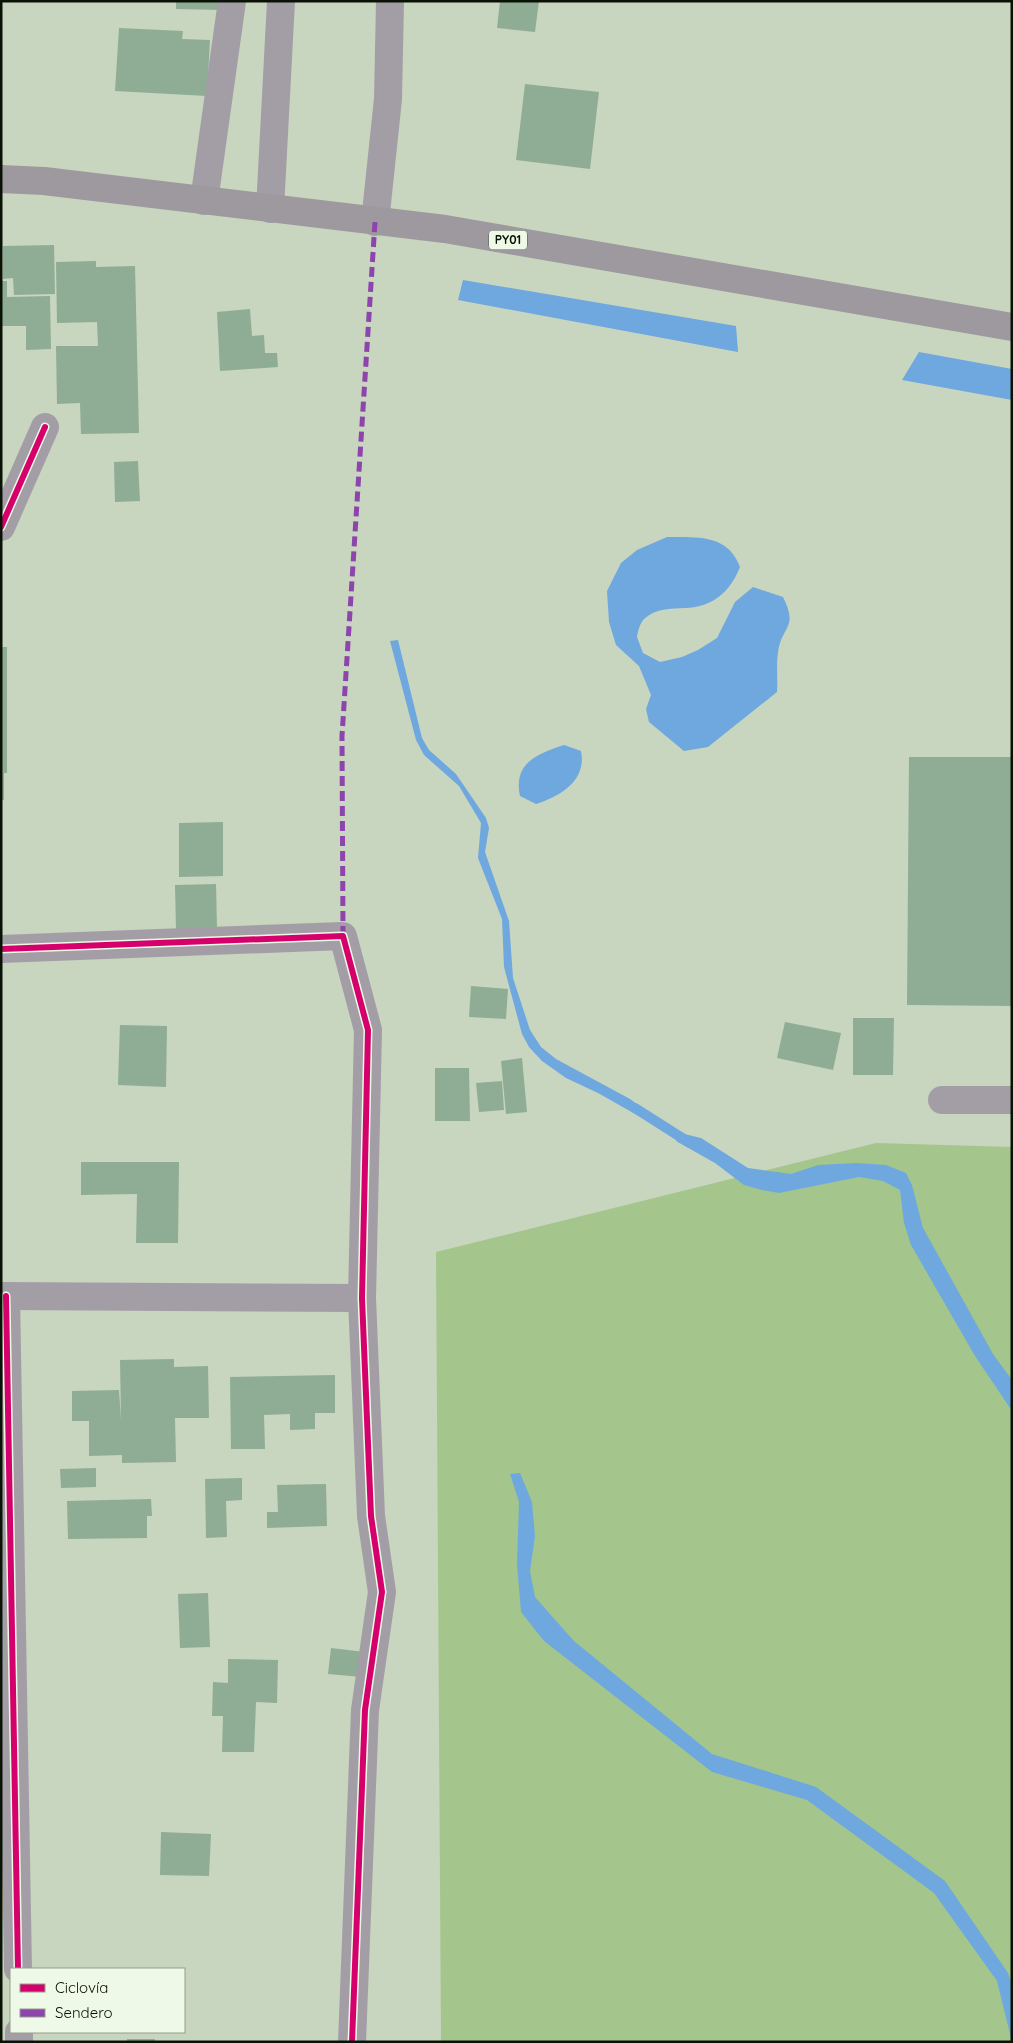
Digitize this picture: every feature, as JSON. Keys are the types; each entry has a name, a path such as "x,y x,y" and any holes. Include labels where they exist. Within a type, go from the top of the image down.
{"highway":[{"name":"PY01","path":"1,179 44,181 445,229 1012,327"}],"street":[{"path":"204,201 232,1"},
{"path":"270,209 281,1"},
{"path":"375,222 388,99 390,1"},
{"path":"1,527 45,428"},
{"path":"1,949 343,936 368,1030 362,1298 370,1516 382,1592 365,1710 352,2042"},
{"path":"942,1100 1012,1100"},
{"path":"18,1968 4,1296 362,1298"}],"green space":[{"path":"876,1143 1012,1147 1012,2042 441,2042 436,1252"}],"water":[{"path":"463,280 736,326 738,352 458,300"},
{"path":"919,352 1012,369 1012,400 902,380"},
{"path":"667,537 700,538 720,543 735,556 740,567 726,591 712,601 695,607 658,611 644,619 640,625 637,637 643,653 660,662 682,657 698,650 717,638 735,602 753,587 783,597 788,607 789,615 788,627 782,637 778,653 777,692 708,747 684,751 649,722 646,709 651,695 639,666 616,645 609,622 607,591 621,563 637,550"},
{"path":"398,640 422,738 429,750 456,774 486,818 489,828 485,852 509,921 513,978 530,1030 541,1047 556,1059 630,1099 649,1113 644,1119 598,1093 566,1078 542,1061 529,1047 522,1034 504,967 502,919 478,858 481,823 459,786 424,755 416,740 390,641"},
{"path":"564,745 581,751 582,762 580,771 570,786 554,797 536,804 520,796 520,775 529,762 536,756"},
{"path":"680,1133 701,1138 748,1168 791,1174 818,1165 857,1163 886,1165 906,1173 912,1185 923,1228 993,1354 1012,1380 1012,1411 975,1356 911,1245 904,1223 900,1190 883,1181 859,1177 779,1193 762,1190 744,1185 715,1163 676,1141"},
{"path":"520,1473 532,1502 535,1536 530,1571 535,1597 574,1641 712,1754 816,1787 945,1881 1008,1973 1012,1985 1012,2042 997,1981 934,1893 807,1800 712,1772 544,1641 521,1612 517,1564 519,1502 510,1474"}],"building":[{"path":"176,1 222,1 222,10 176,9"},
{"path":"500,1 539,1 535,32 497,28"},
{"path":"119,28 183,31 182,39 210,40 207,96 115,91"},
{"path":"525,84 599,92 590,169 516,160"},
{"path":"54,245 55,294 14,295 13,278 3,279 3,246"},
{"path":"96,261 96,267 135,266 139,433 81,434 80,403 57,404 56,346 98,346 97,322 57,323 56,262"},
{"path":"1,281 7,281 7,297 50,296 51,349 26,350 26,326 1,326"},
{"path":"250,309 252,336 264,335 265,353 277,353 278,367 220,371 217,312"},
{"path":"138,461 140,501 115,502 114,462"},
{"path":"1,647 7,647 7,773 4,773 4,800 1,800"},
{"path":"909,757 1012,757 1012,1006 907,1005"},
{"path":"223,822 223,876 179,877 179,823"},
{"path":"216,884 217,928 176,929 175,885"},
{"path":"471,986 508,989 506,1019 469,1017"},
{"path":"853,1018 894,1018 893,1075 853,1075"},
{"path":"785,1022 841,1033 833,1070 777,1058"},
{"path":"120,1025 167,1026 166,1087 118,1085"},
{"path":"522,1058 527,1112 506,1114 501,1061"},
{"path":"435,1068 469,1068 470,1121 435,1121"},
{"path":"502,1081 504,1110 479,1112 476,1083"},
{"path":"81,1162 179,1162 178,1243 136,1243 137,1194 81,1195"},
{"path":"174,1359 174,1367 208,1366 209,1418 175,1418 176,1462 122,1463 122,1455 89,1456 89,1421 72,1421 72,1391 119,1390 121,1420 120,1360"},
{"path":"335,1375 335,1413 315,1413 315,1429 290,1430 290,1414 264,1415 265,1449 231,1449 230,1377"},
{"path":"96,1468 96,1487 61,1488 60,1469"},
{"path":"242,1478 242,1500 226,1501 227,1537 206,1538 205,1479"},
{"path":"326,1484 327,1526 267,1528 267,1512 278,1512 277,1485"},
{"path":"151,1499 152,1516 147,1516 147,1538 68,1539 67,1501"},
{"path":"208,1593 210,1647 180,1648 178,1594"},
{"path":"331,1648 365,1652 362,1677 328,1674"},
{"path":"228,1659 278,1660 277,1703 256,1702 254,1752 222,1752 223,1716 212,1716 213,1682 228,1683"},
{"path":"161,1832 211,1834 209,1876 160,1875"},
{"path":"127,2039 155,2039 155,2042 127,2042"}],"waterway":[{"path":"635,1108 690,1143"}],"marked path":[{"path":"343,936 342,736 375,222"}],"cycle path":[{"path":"1,527 45,427"},
{"path":"1,949 343,936 368,1030 362,1298 371,1516 382,1592 365,1710 352,2042"},
{"path":"6,1296 18,1968"}]}
